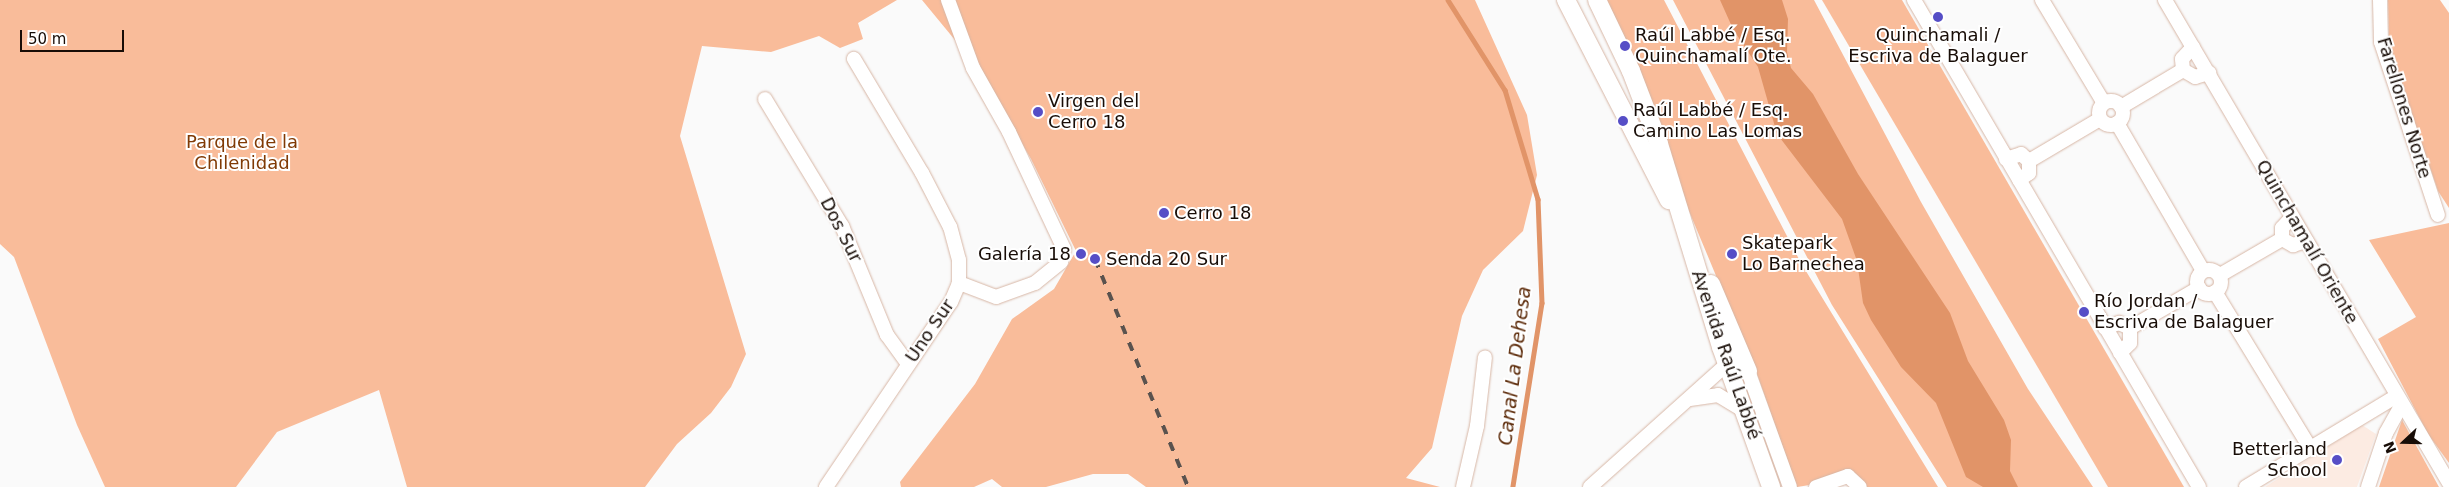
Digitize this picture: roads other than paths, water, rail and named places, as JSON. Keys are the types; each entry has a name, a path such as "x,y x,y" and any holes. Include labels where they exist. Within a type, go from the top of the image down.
{"street":[{"path":"948,0 973,68 1009,132 1064,249 1061,262 1035,283 996,297 959,283"},
{"name":"Avenida Raúl Labbé","path":"1566,0 1684,230"},
{"name":"Avenida Raúl Labbé","path":"1597,0 1614,33 1659,144 1684,230 1727,364 1771,487"},
{"path":"1914,0 2199,487"},
{"path":"2042,0 2104,103"},
{"name":"Quinchamalí Oriente","path":"2164,0 2449,483"},
{"name":"Farellones Norte","path":"2380,0 2381,42 2438,215"},
{"path":"1579,27 1586,16 1596,15 1614,33"},
{"path":"2183,70 2182,59 2193,48"},
{"name":"Uno Sur","path":"826,487 951,302 959,283 959,260 950,227 922,173 854,59"},
{"path":"2121,107 2183,70"},
{"path":"2183,70 2195,77 2208,73"},
{"name":"Dos Sur","path":"765,99 842,226 887,335 908,364"},
{"path":"2113,101 2121,107 2122,116 2117,123 2107,124 2100,119 2099,110 2104,103 2113,101"},
{"path":"2029,161 2100,119"},
{"path":"2117,123 2203,271"},
{"path":"2006,158 2020,154 2029,161"},
{"path":"2019,180 2029,173 2029,161"},
{"path":"2282,239 2282,228 2292,217"},
{"path":"1684,230 1732,329 1790,487"},
{"path":"2282,239 2293,245 2306,241"},
{"path":"2220,275 2282,239"},
{"path":"2212,270 2220,275 2221,287 2216,292 2204,293 2199,288 2197,279 2203,271 2212,270"},
{"path":"2130,328 2199,288"},
{"path":"2216,292 2310,449"},
{"path":"2105,328 2119,323 2130,328"},
{"path":"2120,353 2130,342 2130,328"},
{"path":"1464,487 1477,426 1485,357"},
{"path":"1590,487 1727,364 1735,362 1748,371"},
{"path":"1689,399 1718,395 1743,410"},
{"path":"2246,487 2310,449 2400,400"},
{"path":"2368,487 2400,400"},
{"path":"1816,487 1848,476 1860,487"}],"waterway":[{"name":"Canal La Dehesa","path":"1448,0 1505,90 1538,199 1542,303 1513,487"}],"railway":[{"path":"1095,259 1188,487"}],"place":[{"name":"Quinchamali / Escriva de Balaguer","path":"1938,17"},
{"name":"Raúl Labbé / Esq. Quinchamalí Ote.","path":"1625,46"},
{"name":"Virgen del Cerro 18","path":"1038,112"},
{"name":"Raúl Labbé / Esq. Camino Las Lomas","path":"1623,121"},
{"name":"Cerro 18","path":"1164,213"},
{"name":"Galería 18","path":"1081,254"},
{"name":"Skatepark Lo Barnechea","path":"1732,254"},
{"name":"Senda 20 Sur","path":"1095,259"},
{"name":"Río Jordan / Escriva de Balaguer","path":"2084,312"},
{"name":"Betterland School","path":"2337,460"}],"park label":[{"name":"Parque de la Chilenidad","path":"242,153"}]}
